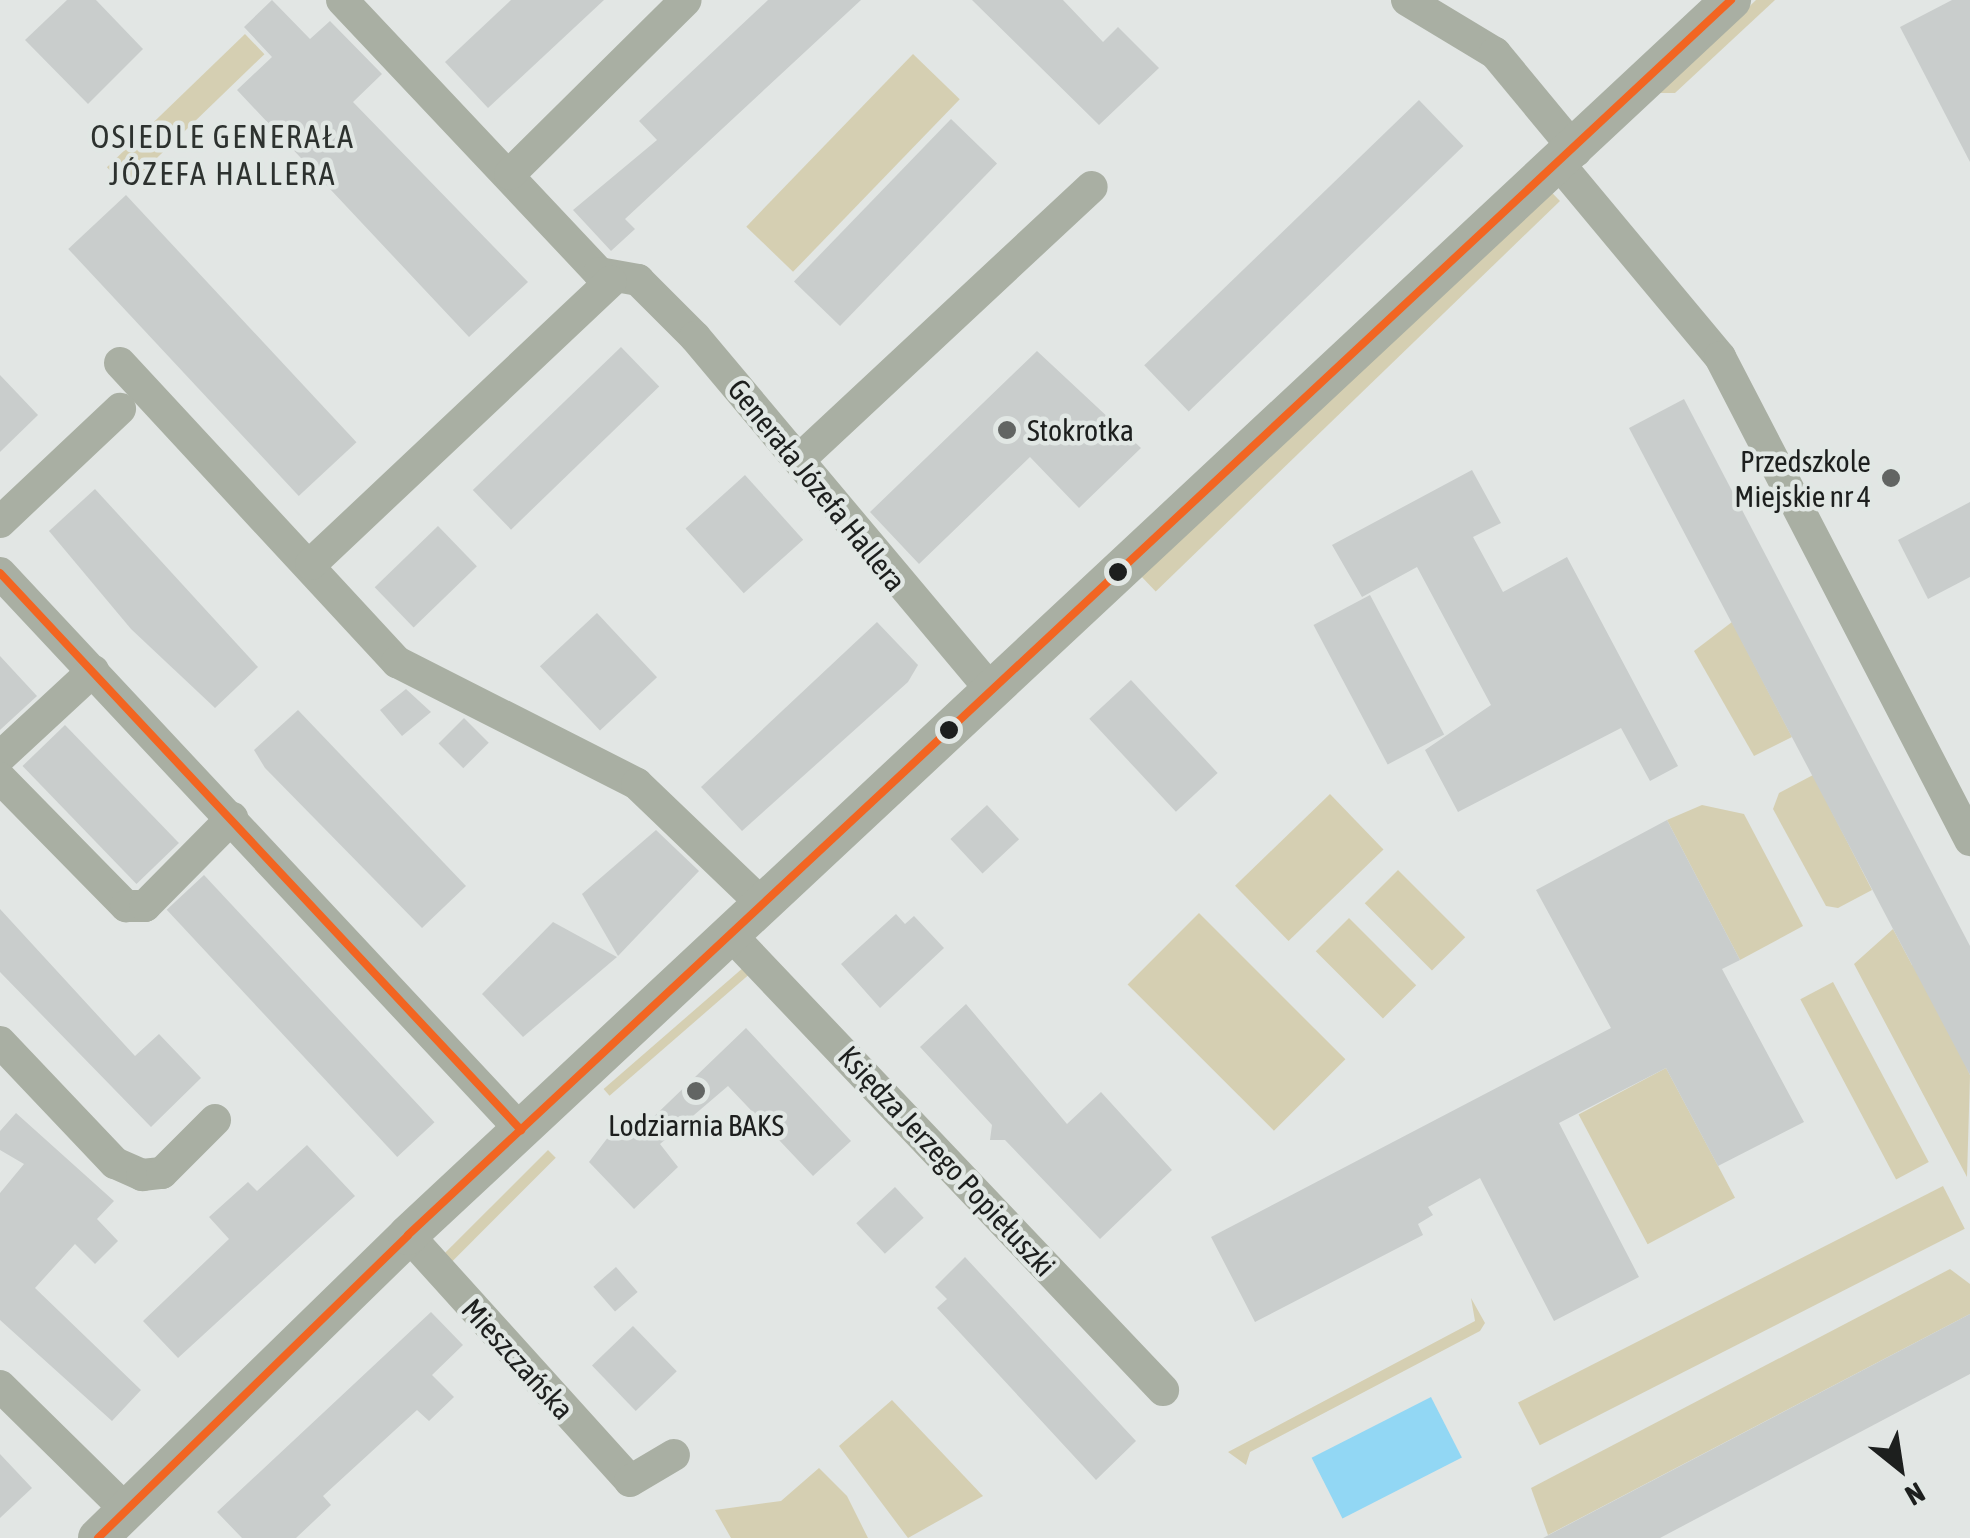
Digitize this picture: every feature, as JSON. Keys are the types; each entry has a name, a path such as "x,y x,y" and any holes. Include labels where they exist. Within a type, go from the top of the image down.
{"street":[{"name":"Generała Józefa Hallera","path":"342,0 610,281 638,280 802,457 839,520 990,689"},
{"path":"510,174 686,0"},
{"path":"1407,0 1495,54 1568,158 1720,356 1970,840"},
{"path":"98,1538 408,1236 990,689 1568,158 1731,0"},
{"path":"802,457 1092,187"},
{"path":"311,564 610,281"},
{"path":"120,363 311,564 397,662 637,784 762,904"},
{"path":"0,522 120,409"},
{"path":"0,573 521,1130"},
{"path":"0,756 93,671"},
{"path":"0,778 126,906 144,906 232,818"},
{"name":"Księdza Jerzego Popiełuszki","path":"730,934 1163,1390"},
{"path":"0,1042 115,1162 142,1175 162,1172 215,1120"},
{"name":"Mieszczańska","path":"408,1236 630,1480 674,1454"},
{"path":"0,1386 127,1511"}],"shaded area":[{"path":"1756,0 1775,0 1675,93 1659,93"},
{"path":"245,34 264,54 126,188 107,167"},
{"path":"913,54 960,99 793,272 746,227"},
{"path":"1538,179 1560,201 1156,591 1134,569"},
{"path":"1732,622 1792,737 1754,756 1694,651"},
{"path":"1813,775 1872,890 1838,908 1826,906 1773,809 1779,793"},
{"path":"1330,794 1383,849 1289,941 1235,886"},
{"path":"1702,805 1744,814 1803,926 1740,960 1667,820"},
{"path":"1398,870 1465,937 1432,970 1365,903"},
{"path":"1199,913 1345,1059 1274,1131 1128,984"},
{"path":"1349,918 1416,985 1383,1018 1316,951"},
{"path":"1893,929 1912,965 1920,963 1970,1075 1967,1177 1854,964"},
{"path":"744,967 750,974 610,1096 604,1089"},
{"path":"1833,982 1929,1162 1896,1179 1800,999"},
{"path":"1666,1068 1735,1198 1648,1244 1579,1114"},
{"path":"548,1150 556,1158 450,1263 443,1255"},
{"path":"1943,1186 1965,1229 1540,1445 1518,1403"},
{"path":"1950,1269 1970,1284 1970,1314 1548,1535 1531,1488"},
{"path":"1471,1298 1485,1323 1480,1331 1250,1452 1246,1465 1228,1452 1475,1321"},
{"path":"892,1400 983,1496 908,1538 839,1446"},
{"path":"819,1468 847,1496 868,1538 731,1538 715,1510 781,1501"}],"water":[{"path":"1431,1397 1462,1458 1342,1518 1312,1458"}],"building":[{"path":"67,0 96,0 143,49 88,104 25,40"},
{"path":"272,0 310,39 330,21 382,74 353,102 528,282 469,337 237,90 272,57 244,27"},
{"path":"511,0 604,0 488,108 445,62"},
{"path":"768,0 861,0 625,219 635,229 611,251 573,210 657,140 639,121"},
{"path":"972,0 1063,0 1103,42 1118,27 1159,68 1099,125"},
{"path":"1952,0 1970,0 1970,162 1900,27"},
{"path":"1419,100 1463,146 1189,411 1144,365"},
{"path":"951,119 997,163 840,326 794,282"},
{"path":"126,195 357,442 299,496 68,249"},
{"path":"621,347 659,387 511,530 473,490"},
{"name":"Stokrotka","path":"1037,351 1141,448 1079,508 1030,457 919,564 870,512"},
{"path":"0,375 38,415 0,452"},
{"path":"1684,399 1970,946 1970,1075 1629,428"},
{"path":"1472,470 1501,523 1473,537 1503,592 1567,557 1678,766 1650,781 1621,728 1458,812 1425,750 1491,705 1417,567 1362,597 1332,545"},
{"path":"745,475 803,540 744,593 686,529"},
{"path":"95,489 258,667 215,708 131,629 49,531"},
{"path":"1970,502 1970,577 1928,599 1898,540"},
{"path":"438,526 477,566 414,627 375,587"},
{"path":"1370,595 1444,735 1388,765 1313,625"},
{"path":"597,613 657,677 600,731 540,666"},
{"path":"877,622 918,665 908,682 742,831 701,787"},
{"path":"0,656 37,696 0,730"},
{"path":"1131,680 1218,773 1176,812 1089,719"},
{"path":"406,689 431,712 402,736 380,710"},
{"path":"298,710 466,886 422,928 265,768 254,750"},
{"path":"464,718 489,743 463,768 439,743"},
{"path":"65,725 179,843 136,884 23,766"},
{"path":"987,805 1019,839 982,873 950,839"},
{"path":"1667,820 1740,960 1722,969 1804,1122 1718,1166 1666,1068 1559,1123 1639,1277 1554,1321 1480,1178 1428,1207 1433,1215 1418,1224 1423,1235 1255,1322 1211,1237 1611,1028 1536,890"},
{"path":"656,830 699,871 618,956 582,894"},
{"path":"204,875 435,1122 397,1157 167,910"},
{"path":"0,909 135,1056 159,1034 201,1078 151,1127 0,972"},
{"path":"896,914 905,924 914,916 944,948 880,1008 841,964"},
{"path":"553,922 617,957 523,1037 482,994"},
{"path":"966,1004 1067,1124 1101,1092 1172,1170 1100,1239 1005,1140 990,1140 992,1125 920,1047"},
{"path":"746,1028 851,1141 813,1176 728,1086 660,1144 678,1167 634,1209 589,1162 609,1136 636,1119 643,1127"},
{"path":"16,1113 114,1201 97,1219 118,1241 95,1264 75,1244 35,1288 141,1390 112,1421 0,1320 0,1193 24,1164 0,1150 0,1131"},
{"path":"307,1145 355,1196 178,1358 143,1321 229,1239 209,1217 248,1182 257,1191"},
{"path":"895,1187 924,1218 885,1254 856,1223"},
{"path":"965,1257 1136,1441 1096,1480 937,1308 947,1299 935,1287"},
{"path":"616,1267 638,1292 615,1312 593,1287"},
{"path":"431,1312 463,1345 432,1375 454,1397 429,1421 417,1410 323,1496 331,1505 296,1538 242,1538 217,1512"},
{"path":"1970,1314 1970,1374 1660,1538 1543,1538"},
{"path":"633,1326 677,1371 636,1411 592,1366"},
{"path":"0,1454 32,1488 0,1518"}],"transit line":[{"path":"98,1538 408,1235 1731,0"},
{"path":"0,573 521,1130"}],"place":[{"name":"Stokrotka","path":"1007,430"},
{"name":"Przedszkole Miejskie nr 4","path":"1891,478"},
{"name":"Lodziarnia BAKS","path":"696,1091"}],"district":[{"name":"OSIEDLE GENERAŁA JÓZEFA HALLERA","path":"223,156"}]}
